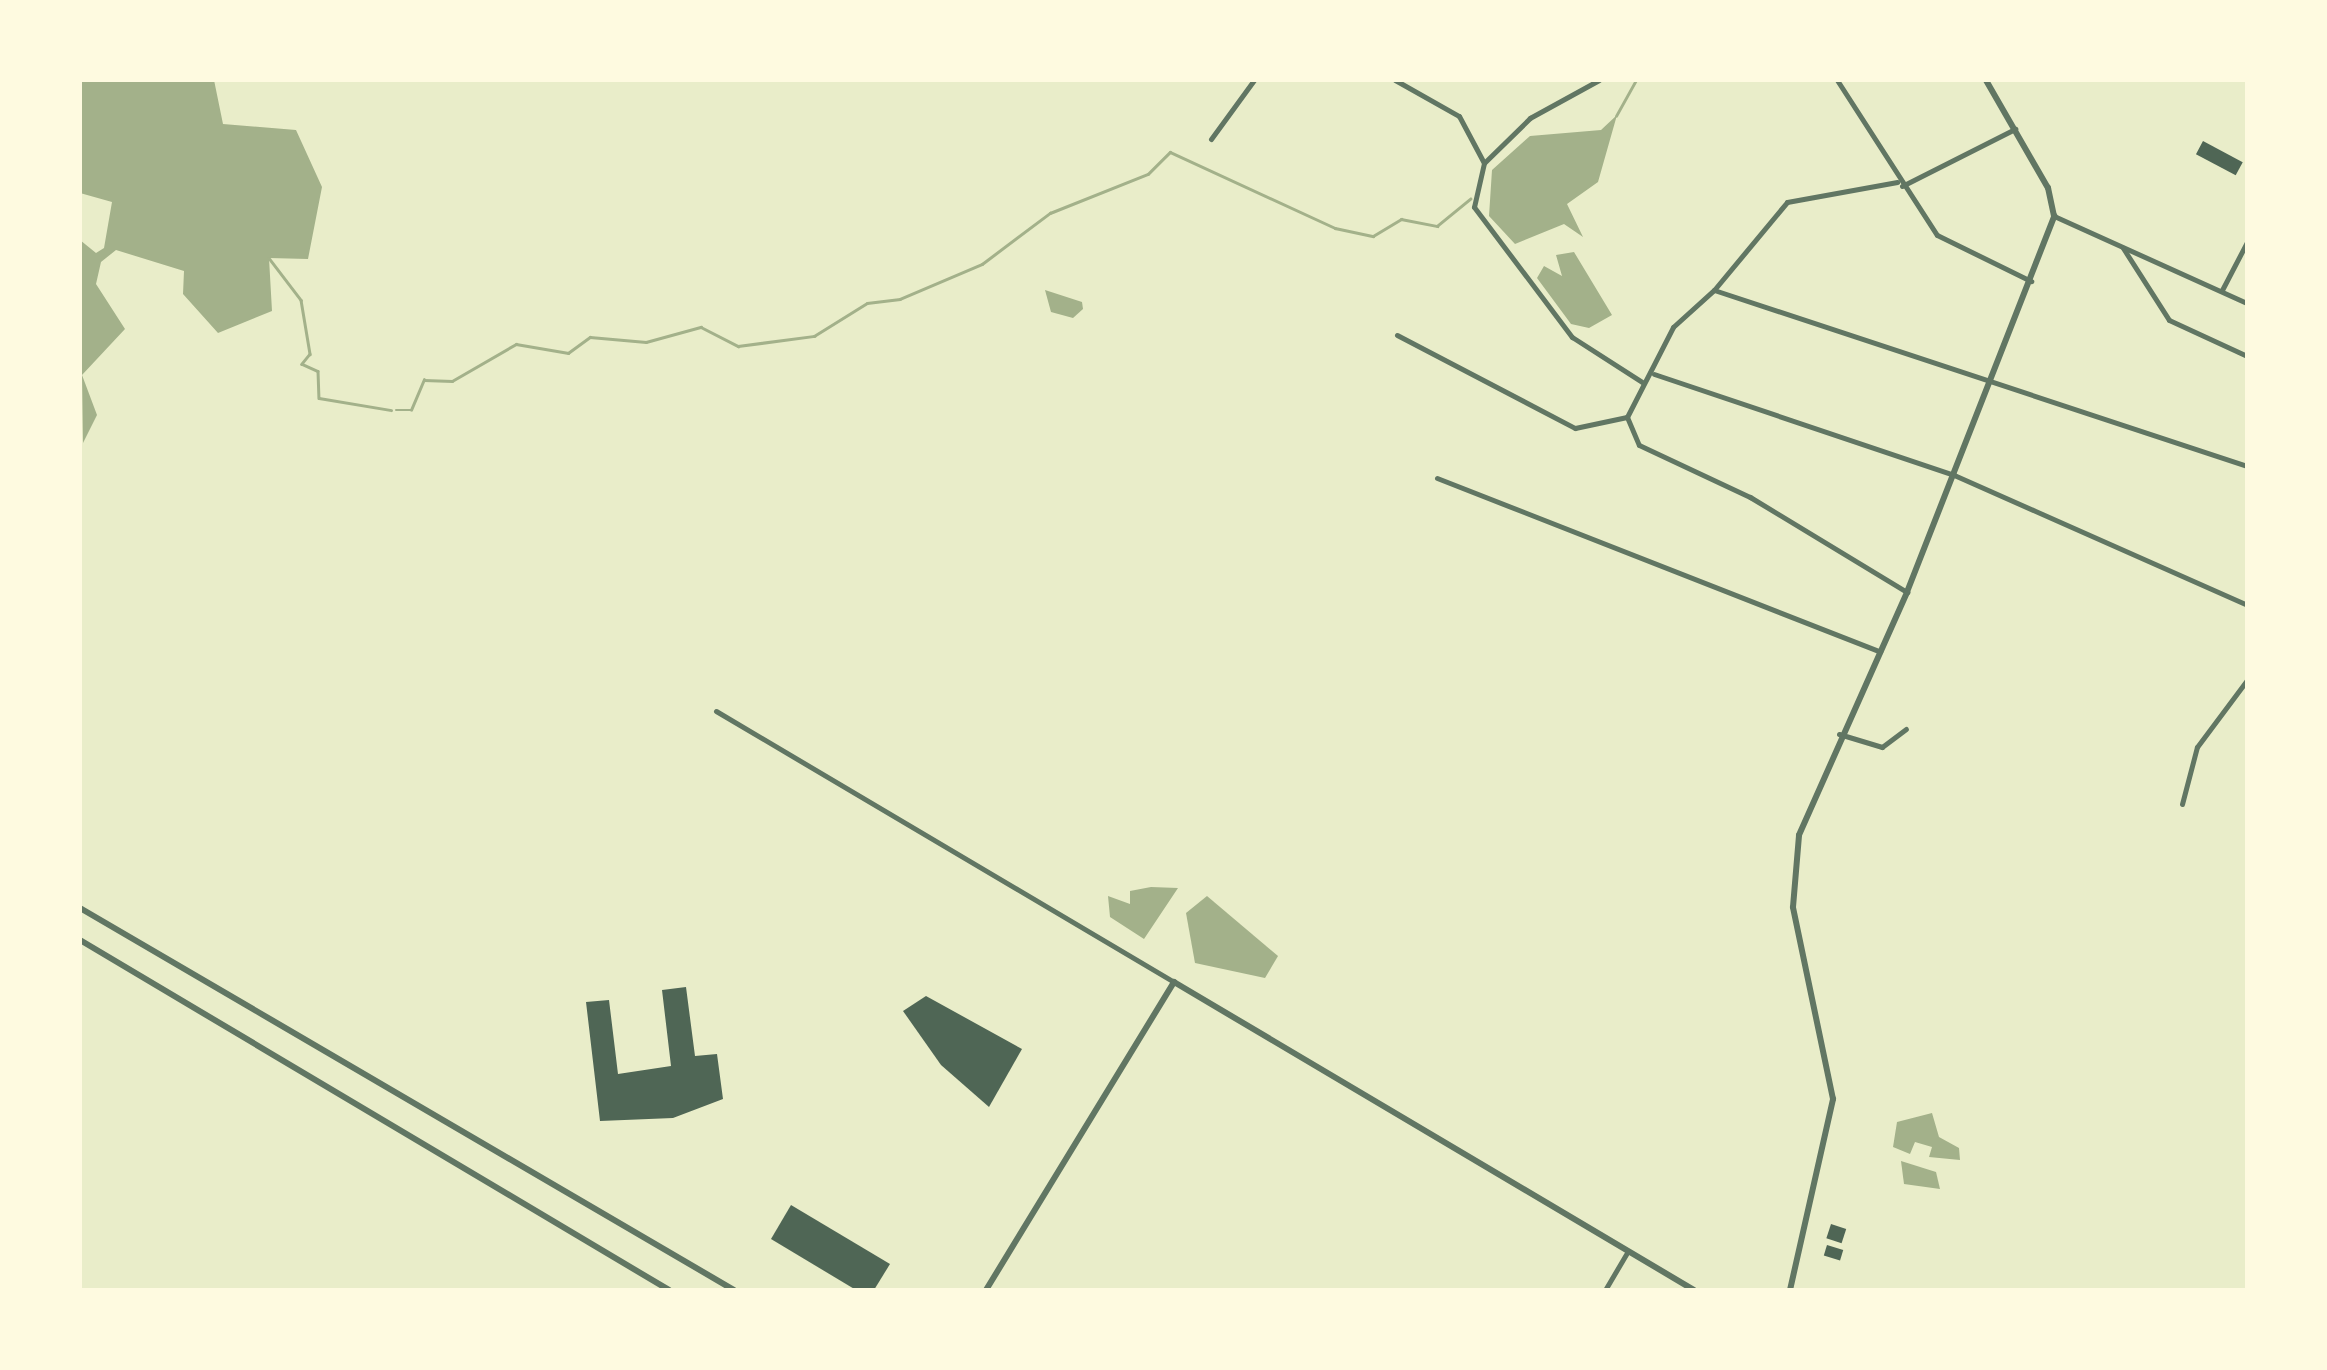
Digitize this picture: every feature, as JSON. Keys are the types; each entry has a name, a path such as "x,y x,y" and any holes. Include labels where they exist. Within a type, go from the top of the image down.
{"street":[{"path":"1212,139 1254,80"},
{"path":"1395,80 1458,116 1484,162"},
{"path":"1599,80 1530,118 1484,162 1473,194 1482,224 1572,337 1642,382"},
{"path":"1838,80 1900,184 1948,244 2032,280"},
{"path":"1986,80 2015,129 2054,216 2247,303"},
{"path":"1907,592 1750,497 1639,445 1627,417 1642,382 1654,374 1673,328 1714,290 1787,202 1900,184 2015,129"},
{"path":"1790,1290 1833,1082 1792,881 1805,815 1907,592 2054,216"},
{"path":"2222,290 2247,242"},
{"path":"2122,245 2169,320 2247,356"},
{"path":"1714,290 2247,466"},
{"path":"1397,334 1575,428 1627,417"},
{"path":"1654,374 1954,475 2247,605"},
{"path":"1437,478 1881,652"},
{"path":"2182,804 2196,746 2247,680"},
{"path":"716,711 1694,1290"},
{"path":"1840,734 1882,747 1906,729"},
{"path":"80,908 734,1290"},
{"path":"80,940 669,1290"},
{"path":"986,1290 1174,982"},
{"path":"1605,1290 1628,1251"}],"shaded area":[{"path":"80,80 214,80 223,124 296,130 322,187 308,259 269,258 272,311 218,333 183,294 184,271 116,250 101,262 96,284 125,329 82,375 97,415 83,443 80,240 96,253 104,248 112,202 80,193"},
{"path":"1617,115 1598,182 1567,204 1583,237 1564,224 1515,244 1489,216 1492,170 1530,136 1601,130"},
{"path":"1574,252 1612,315 1589,328 1571,324 1537,278 1544,266 1562,276 1556,255"},
{"path":"1045,290 1082,302 1083,309 1073,318 1051,312"},
{"path":"1178,888 1144,939 1110,917 1108,896 1130,904 1130,891"},
{"path":"1207,896 1278,956 1265,978 1195,963 1186,913"},
{"path":"1932,1113 1939,1137 1959,1148 1960,1160 1929,1157 1932,1147 1915,1142 1910,1154 1893,1147 1897,1122"},
{"path":"1901,1161 1936,1172 1940,1189 1904,1184"}],"building":[{"path":"2203,141 2243,162 2236,175 2196,154"},
{"path":"686,987 695,1056 717,1054 723,1099 673,1118 600,1121 586,1002 609,1000 618,1074 671,1066 662,990"},
{"path":"926,996 1022,1049 989,1107 941,1065 903,1011"},
{"path":"791,1205 890,1264 874,1290 856,1290 771,1239"},
{"path":"1831,1224 1846,1229 1842,1243 1826,1238"},
{"path":"1827,1245 1843,1250 1840,1260 1824,1256"}],"waterway":[{"path":"1616,116 1636,80"},
{"path":"396,410 411,410 424,380 452,381 516,344 568,353 590,337 646,342 701,327 738,346 814,336 867,303 900,299 982,264 1050,213 1148,174 1170,152 1335,228 1373,236 1401,219 1437,226 1470,199"},
{"path":"269,258 301,300 310,354 302,364 318,371 319,398 391,410"}]}
